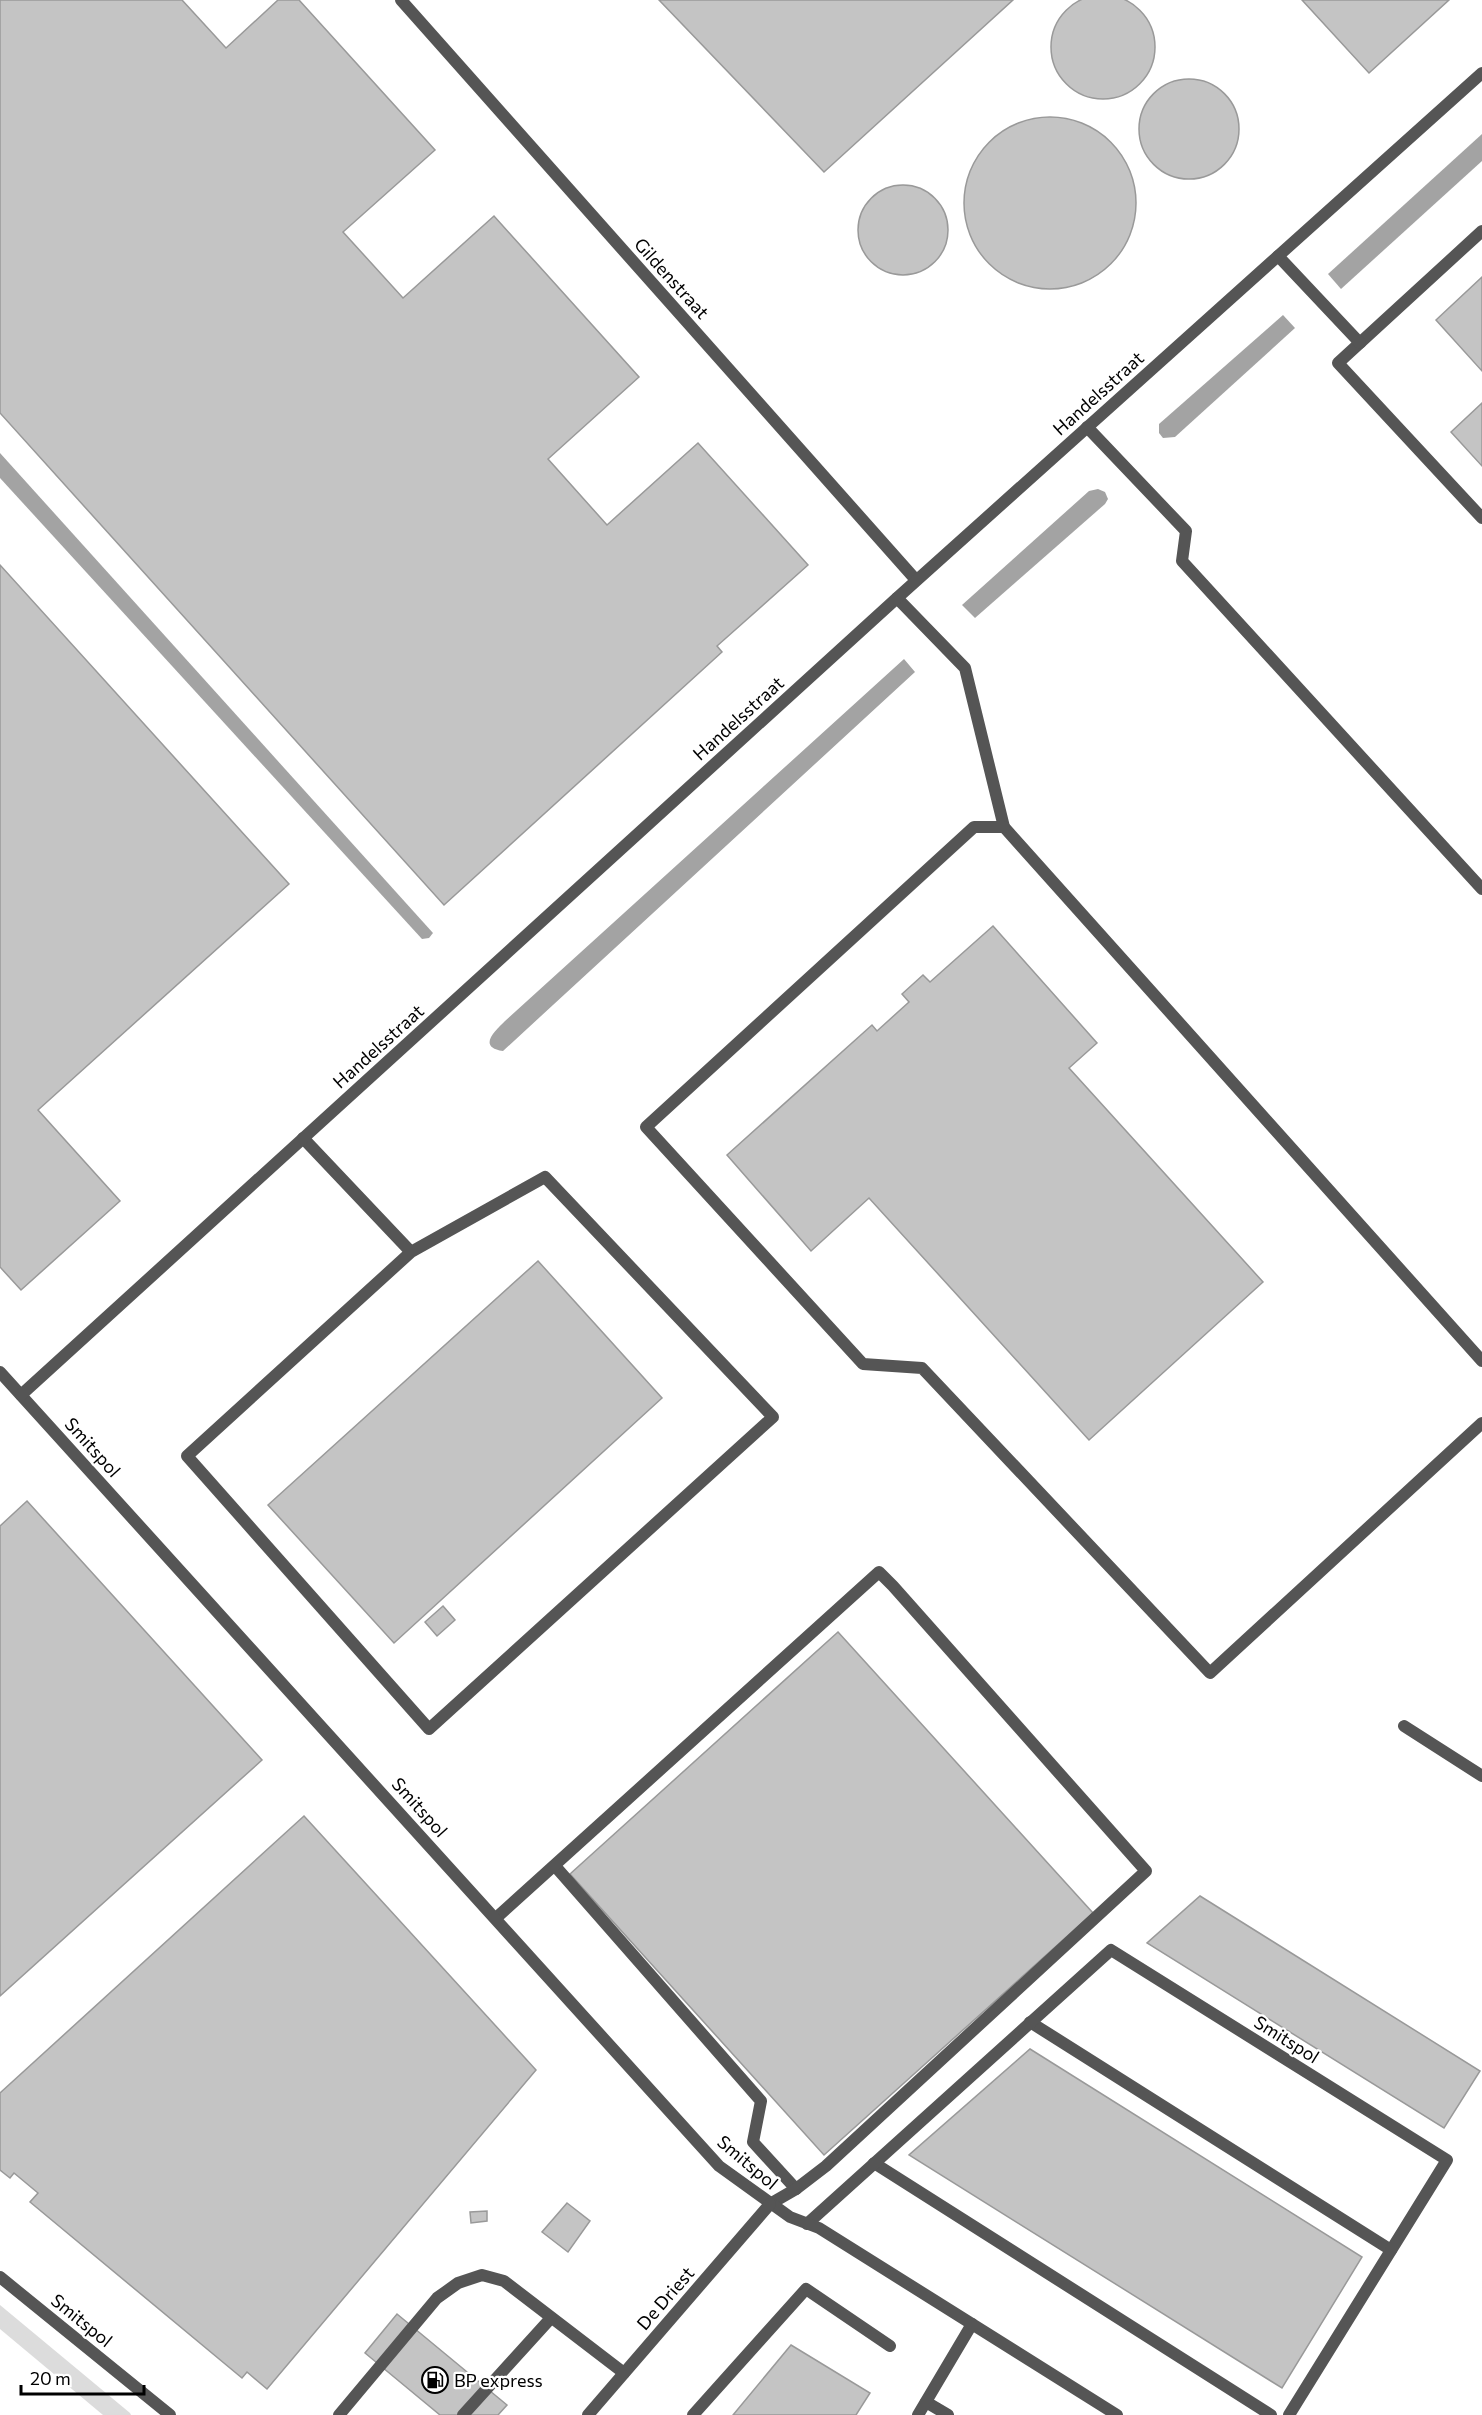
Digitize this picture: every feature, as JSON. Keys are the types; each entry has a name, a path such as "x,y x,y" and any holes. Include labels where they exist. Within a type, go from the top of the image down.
{"street":[{"name":"Gildenstraat","path":"401,0 916,580"},
{"name":"Handelsstraat","path":"21,1395 916,580 1482,73"},
{"path":"1482,231 1338,363 1482,518"},
{"path":"1278,255 1360,343"},
{"path":"1087,427 1186,531 1182,561 1482,889"},
{"path":"897,598 965,668 1004,827 1482,1361"},
{"path":"1004,827 974,827 646,1128 862,1364 922,1368 1210,1673 1482,1423"},
{"path":"303,1138 411,1252"},
{"path":"545,1178 772,1417 429,1729 187,1456 411,1252 545,1178"},
{"name":"Smitspol","path":"0,1371 718,2166 790,2217 819,2228 1117,2415"},
{"name":"De Driest","path":"555,1866 879,1572 1146,1871 826,2166 796,2189 770,2204 588,2415"},
{"path":"1404,1725 1482,1776"},
{"path":"496,1918 555,1866 761,2101 753,2142 796,2189"},
{"name":"Smitspol","path":"807,2224 1111,1950 1447,2160 1289,2415"},
{"path":"1030,2022 1391,2250"},
{"path":"874,2163 1271,2415"},
{"path":"339,2415 437,2298 458,2283 482,2275 504,2281 624,2373"},
{"name":"Smitspol","path":"0,2277 170,2415"},
{"path":"693,2415 806,2289 890,2346"},
{"path":"463,2415 551,2318"},
{"path":"918,2415 972,2324"},
{"path":"926,2402 948,2415"}],"shaded area":[{"path":"1482,134 1482,161 1341,289 1328,274"},
{"path":"1283,315 1295,328 1175,437 1163,438 1159,433 1159,424"},
{"path":"0,453 433,933 429,938 422,939 0,478"},
{"path":"1098,489 1105,492 1108,499 1105,504 975,618 962,605 1089,491"},
{"path":"904,659 915,672 503,1051 491,1046 490,1038 505,1021"},
{"path":"0,2305 131,2415 103,2415 0,2329"}],"building":[{"path":"1103,-5 1123,-1 1140,10 1151,27 1155,47 1151,67 1140,84 1123,95 1103,99 1083,95 1066,84 1055,67 1051,47 1055,27 1066,10 1083,-1"},
{"path":"0,0 182,0 226,48 278,0 299,0 435,150 343,232 403,298 494,216 639,377 548,459 607,525 698,443 808,565 717,646 722,652 444,905 0,413"},
{"path":"659,0 1013,0 824,172"},
{"path":"1302,0 1449,0 1369,73"},
{"path":"1189,79 1208,83 1224,94 1235,110 1239,129 1235,148 1224,164 1208,175 1189,179 1170,175 1154,164 1143,148 1139,129 1143,110 1154,94 1170,83"},
{"path":"1050,117 1083,124 1111,142 1129,170 1136,203 1129,236 1111,264 1083,282 1050,289 1017,282 989,264 971,236 964,203 971,170 989,142 1017,124"},
{"path":"903,185 920,189 935,198 944,213 948,230 944,247 935,262 920,271 903,275 886,271 871,262 862,247 858,230 862,213 871,198 886,189"},
{"path":"1482,277 1482,371 1436,320"},
{"path":"1482,403 1482,466 1451,432"},
{"path":"0,565 289,884 38,1110 120,1201 21,1290 0,1267"},
{"path":"993,926 1097,1043 1069,1068 1263,1282 1089,1440 869,1198 811,1251 727,1155 872,1025 877,1031 909,1002 902,994 923,975 930,982"},
{"path":"538,1261 662,1398 394,1643 268,1505"},
{"path":"27,1501 262,1760 0,1996 0,1526"},
{"path":"443,1606 455,1620 437,1636 425,1622"},
{"path":"838,1632 1093,1913 824,2155 570,1874"},
{"path":"304,1816 536,2070 267,2389 247,2372 242,2378 30,2202 38,2193 14,2173 10,2178 0,2170 0,2093"},
{"path":"1200,1896 1480,2071 1444,2128 1147,1943"},
{"path":"1030,2049 1362,2257 1282,2388 909,2155"},
{"path":"567,2203 590,2221 568,2252 542,2232"},
{"path":"487,2211 487,2221 471,2223 470,2212"},
{"path":"397,2314 507,2405 498,2415 440,2415 365,2353"},
{"path":"791,2345 870,2393 856,2415 733,2415"}],"place":[{"name":"BP express","path":"435,2380"}]}
